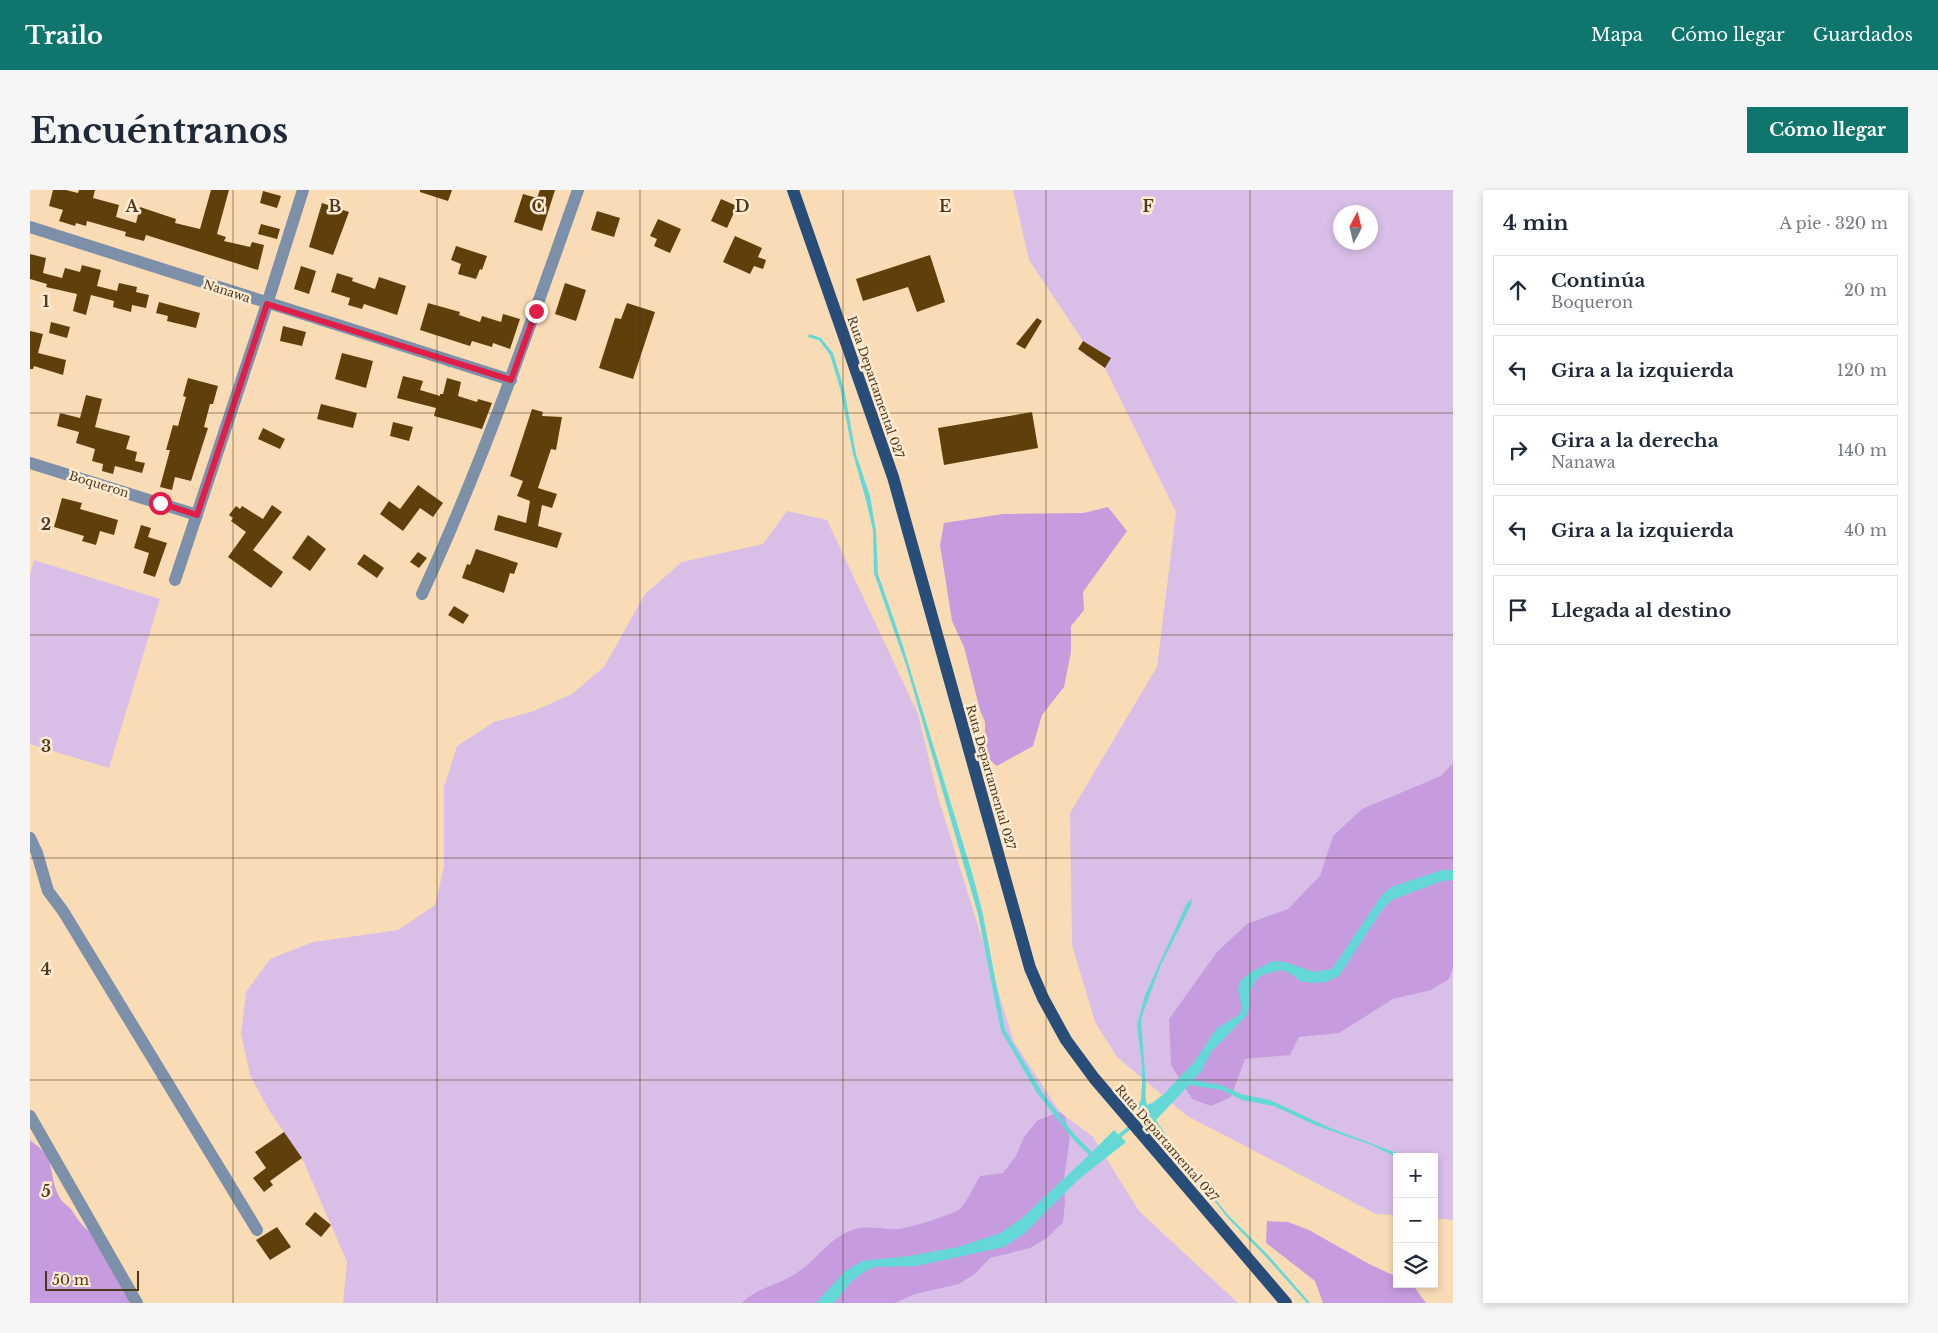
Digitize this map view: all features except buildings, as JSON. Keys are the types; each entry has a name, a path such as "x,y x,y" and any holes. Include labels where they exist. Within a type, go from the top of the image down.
{"main road":[{"name":"Ruta Departamental 027","path":"793,190 893,477 1030,968 1042,998 1066,1040 1118,1108 1286,1303"}],"street":[{"path":"175,580 304,190"},
{"path":"422,594 465,497 511,380 578,190"},
{"name":"Nanawa","path":"30,228 511,380"},
{"name":"Boqueron","path":"30,463 197,515"},
{"path":"30,838 37,853 48,891 68,919 257,1230"},
{"path":"30,1116 137,1303"}],"shaded area":[{"path":"1013,190 1453,190 1453,1220 1438,1218 1438,1153 1393,1153 1393,1215 1376,1214 1187,1116 1117,1057 1095,1022 1072,945 1070,813 1157,667 1176,512 1105,368 1085,355 1083,341 1029,260"},
{"path":"1108,507 1127,531 1083,592 1084,610 1071,626 1071,652 1064,687 1042,715 1033,746 997,766 985,756 985,722 980,710 964,647 952,621 940,545 944,523 1003,514 1083,513"},
{"path":"787,511 827,520 918,714 938,797 1014,1042 1060,1112 1093,1137 1139,1211 1238,1303 343,1303 347,1262 302,1158 270,1112 250,1075 241,1034 246,992 270,959 313,942 398,930 435,905 444,867 444,787 457,746 494,722 534,711 572,694 604,667 645,594 682,562 763,544"},
{"path":"34,560 160,599 109,768 30,744 30,575"},
{"path":"1453,763 1453,968 1449,979 1431,990 1393,999 1339,1033 1299,1037 1290,1055 1245,1059 1231,1097 1211,1106 1192,1099 1171,1065 1169,1019 1217,952 1247,924 1288,909 1320,876 1333,836 1362,809 1441,776"},
{"path":"1060,1112 1065,1116 1070,1137 1064,1179 1065,1202 1063,1222 1047,1238 1030,1248 990,1258 976,1273 959,1284 915,1294 895,1303 742,1303 755,1293 798,1272 839,1236 847,1232 867,1227 903,1228 940,1218 960,1209 980,1176 1003,1173 1016,1156 1024,1137 1038,1120"},
{"path":"30,1140 48,1157 59,1196 82,1225 91,1232 133,1303 30,1303"},
{"path":"1267,1221 1288,1222 1309,1230 1369,1264 1393,1275 1393,1288 1415,1288 1426,1303 1323,1303 1315,1281 1266,1243"}],"water":[{"path":"809,334 821,338 833,353 844,389 856,454 870,496 876,531 878,574 903,646 973,876 983,915 1005,1030 1042,1092 1075,1135 1092,1152 1114,1130 1126,1142 1078,1180 1025,1233 1004,1247 916,1266 875,1267 852,1281 834,1303 816,1303 844,1272 862,1261 909,1256 958,1247 1001,1233 1021,1219 1089,1155 1073,1139 1037,1093 1001,1031 978,914 907,668 874,573 873,530 853,454 840,388 830,355 819,340 808,337"},
{"path":"1442,870 1453,870 1453,880 1442,881 1392,900 1382,910 1339,976 1326,982 1312,983 1300,981 1290,973 1281,970 1262,975 1256,980 1250,991 1247,1015 1212,1051 1200,1073 1193,1080 1221,1085 1241,1094 1270,1100 1328,1127 1396,1153 1393,1153 1393,1156 1374,1146 1315,1125 1274,1106 1242,1100 1222,1090 1189,1085 1156,1120 1175,1149 1228,1215 1269,1256 1310,1303 1307,1303 1227,1217 1174,1149 1156,1122 1153,1125 1137,1108 1143,1095 1145,1094 1147,1105 1164,1094 1195,1061 1217,1028 1239,1015 1242,1008 1238,990 1240,982 1249,973 1273,961 1285,962 1314,972 1332,969 1382,895 1391,887"},
{"path":"1192,898 1191,905 1160,967 1141,1019 1146,1087 1142,1087 1142,1067 1137,1025 1145,995 1186,905"}],"waterway":[{"path":"1143,1099 1144,1084"},
{"path":"1116,1139 1147,1113"}],"route":[{"path":"160,503 197,515 267,304 511,380 536,311"}]}
